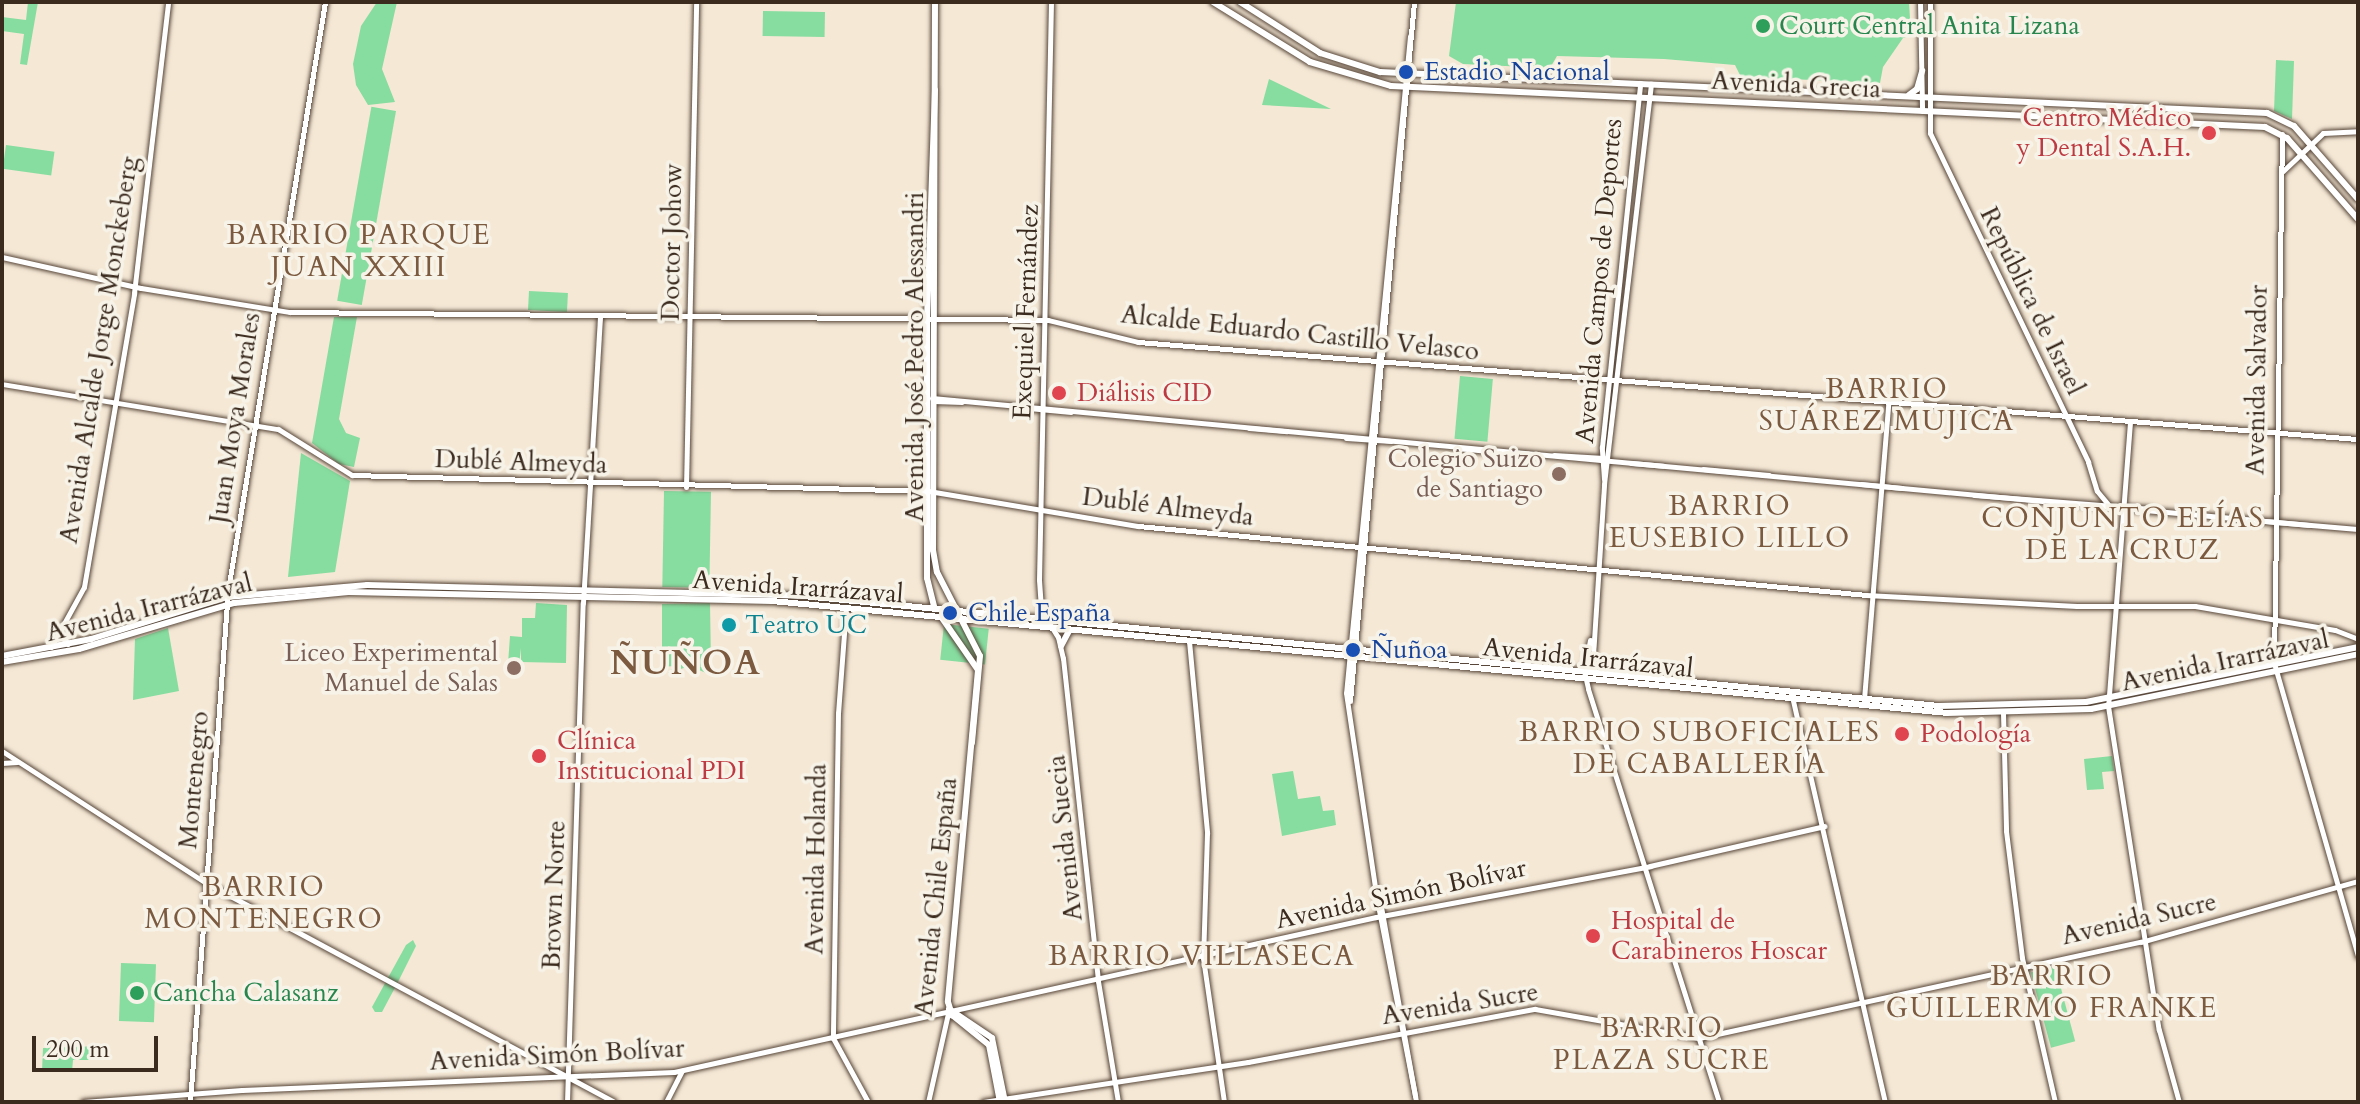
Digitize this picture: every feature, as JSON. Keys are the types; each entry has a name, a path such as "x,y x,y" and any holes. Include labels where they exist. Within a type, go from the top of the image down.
{"main road":[{"name":"Avenida José Pedro Alessandri","path":"935,2 928,589 941,617"},
{"name":"Avenida Grecia","path":"1213,2 1310,62 1356,79 1405,87 2252,125 2282,133"},
{"name":"Avenida Grecia","path":"1240,2 1327,56 1372,70 2263,112 2287,121 2358,199"},
{"path":"1908,95 1917,89 1922,71"},
{"path":"1648,107 1659,98"},
{"path":"2282,133 2358,219"},
{"name":"Avenida José Pedro Alessandri","path":"931,492 933,555 943,584 962,619"},
{"path":"918,607 928,589 943,584"},
{"path":"316,594 325,587"},
{"name":"Avenida Irarrázaval","path":"2,656 48,652 227,601 325,587 758,600 1069,631 1495,662 1858,706 2107,702 2177,684 2358,654"},
{"name":"Avenida Irarrázaval","path":"2,662 227,601 316,594 752,593 1197,635 1488,669 1587,673 1864,699 1889,705 2003,713 2170,693 2358,647"},
{"name":"Avenida Chile España","path":"941,617 960,641 977,673 972,708 972,743"},
{"name":"Avenida Chile España","path":"949,1009 981,665 962,619"},
{"path":"960,641 970,633 976,620"},
{"path":"1061,646 1069,631"},
{"path":"59,632 68,644"},
{"path":"1189,641 1197,635"},
{"path":"1488,669 1495,662"},
{"path":"2196,688 2198,680"},
{"path":"2170,693 2177,684"},
{"path":"1858,706 1864,699"},
{"path":"949,1009 989,1045 1002,1101"}],"street":[{"name":"Avenida Alcalde Jorge Monckeberg","path":"48,652 83,592 134,287 168,2"},
{"name":"Juan Moya Morales","path":"227,601 325,2"},
{"name":"Doctor Johow","path":"688,485 696,2"},
{"name":"Exequiel Fernández","path":"1047,621 1040,605 1038,511 1048,320 1051,2"},
{"path":"1414,2 1351,652 1349,710 1415,1099"},
{"path":"1920,2 1926,96"},
{"path":"1926,96 1933,49 1930,2"},
{"path":"1923,49 1933,49"},
{"name":"Avenida Campos de Deportes","path":"1606,461 1602,447 1608,382 1636,97 1641,83"},
{"name":"Avenida Campos de Deportes","path":"1651,83 1619,383 1606,461 1587,673 1719,1102"},
{"name":"República de Israel","path":"1926,96 1931,136 2066,417 2099,495 2108,504"},
{"path":"2282,176 2308,143 2331,130 2358,131"},
{"name":"Avenida Salvador","path":"2282,133 2274,667 2358,956"},
{"name":"Alcalde Eduardo Castillo Velasco","path":"2,257 134,287 274,310 1048,320 1134,342 1619,383 2358,439"},
{"name":"Brown Norte","path":"567,1102 583,595 600,315"},
{"name":"Dublé Almeyda","path":"2,384 286,432 347,474 590,485 931,492 1138,526 1871,595 2112,607 2185,605 2343,632 2358,639"},
{"path":"932,400 2358,529"},
{"path":"1864,699 1888,404"},
{"path":"2130,422 2112,607 2107,702 2159,1030 2179,1102"},
{"path":"1593,457 1602,447"},
{"path":"1552,456 1593,457 1606,461"},
{"path":"2090,505 2108,504 2122,508"},
{"name":"Montenegro","path":"190,1102 227,601"},
{"name":"Avenida Holanda","path":"846,607 838,713 833,1035 868,1102"},
{"name":"Avenida Suecia","path":"1047,621 1061,646 1099,977 1118,1102"},
{"path":"1189,641 1207,833 1203,955 1224,1102"},
{"path":"1791,692 1796,699 1885,1102"},
{"path":"2003,713 2006,831 2024,965 2055,1102"},
{"path":"2,751 206,883 569,1075 614,1102"},
{"path":"2,751 2,762 18,762"},
{"name":"Avenida Simón Bolívar","path":"83,1102 682,1070 1382,916 1644,866 1824,826"},
{"name":"Avenida Sucre","path":"983,1102 1219,1066 1540,1009 1699,1038 2144,941 2358,881"},
{"name":"Avenida Chile España","path":"928,1102 949,1009"},
{"path":"666,1102 682,1070"}],"green space":[{"path":"28,2 38,2 27,65 20,64 24,34 2,31 2,17 26,20"},
{"path":"377,2 397,2 382,69 395,102 368,105 356,85 353,64 361,26"},
{"path":"1456,2 1909,2 1911,35 1903,38 1883,67 1880,83 1741,77 1735,65 1664,59 1557,56 1550,68 1463,64 1449,56"},
{"path":"763,11 825,12 825,37 763,36"},
{"path":"2276,60 2294,61 2292,119 2274,111"},
{"path":"1269,79 1331,109 1262,105"},
{"path":"371,107 396,111 362,305 337,301"},
{"path":"6,145 55,152 51,176 3,169"},
{"path":"529,291 568,293 567,312 528,310"},
{"path":"334,317 357,317 339,419 346,433 360,438 354,467 339,464 312,443"},
{"path":"1460,376 1493,379 1487,442 1455,439"},
{"path":"301,453 350,481 335,572 288,577"},
{"path":"664,491 711,492 709,588 662,587"},
{"path":"536,603 567,605 566,663 521,662 521,648 519,665 508,664 510,636 522,637 522,618 535,618"},
{"path":"710,603 711,665 698,666 705,667 706,673 690,666 668,673 674,666 662,667 662,604"},
{"path":"944,624 989,629 985,665 940,660"},
{"path":"168,628 179,691 133,700 135,639"},
{"path":"2112,756 2114,771 2102,772 2104,789 2087,790 2084,759"},
{"path":"1293,771 1298,799 1320,796 1323,811 1334,810 1336,825 1282,836 1272,774"},
{"path":"413,940 416,946 398,982 382,1012 375,1012 372,1007 406,945"},
{"name":"Cancha Calasanz","path":"121,963 156,964 154,1022 119,1021"},
{"path":"2055,966 2075,1041 2051,1048 2031,972"},
{"path":"102,1046 101,1060 73,1060 72,1072 42,1071 43,1048"}],"place":[{"name":"Court Central Anita Lizana","path":"1763,26"},
{"name":"Estadio Nacional","path":"1406,72"},
{"name":"Centro Médico y Dental S.A.H.","path":"2209,133"},
{"name":"Diálisis CID","path":"1059,393"},
{"name":"Colegio Suizo de Santiago","path":"1559,474"},
{"name":"Chile España","path":"950,613"},
{"name":"Teatro UC","path":"729,625"},
{"name":"Ñuñoa","path":"1353,650"},
{"name":"Liceo Experimental Manuel de Salas","path":"514,668"},
{"name":"Podología","path":"1902,734"},
{"name":"Clínica Institucional PDI","path":"539,756"},
{"name":"Hospital de Carabineros Hoscar","path":"1593,936"},
{"name":"Cancha Calasanz","path":"137,993"}],"district":[{"name":"BARRIO PARQUE JUAN XXIII","path":"359,251"},
{"name":"BARRIO SUÁREZ MUJICA","path":"1887,405"},
{"name":"BARRIO EUSEBIO LILLO","path":"1730,522"},
{"name":"CONJUNTO ELÍAS DE LA CRUZ","path":"2123,534"},
{"name":"ÑUÑOA","path":"686,664"},
{"name":"BARRIO SUBOFICIALES DE CABALLERÍA","path":"1700,748"},
{"name":"BARRIO MONTENEGRO","path":"264,903"},
{"name":"BARRIO VILLASECA","path":"1202,956"},
{"name":"BARRIO GUILLERMO FRANKE","path":"2052,992"},
{"name":"BARRIO PLAZA SUCRE","path":"1662,1044"}]}
